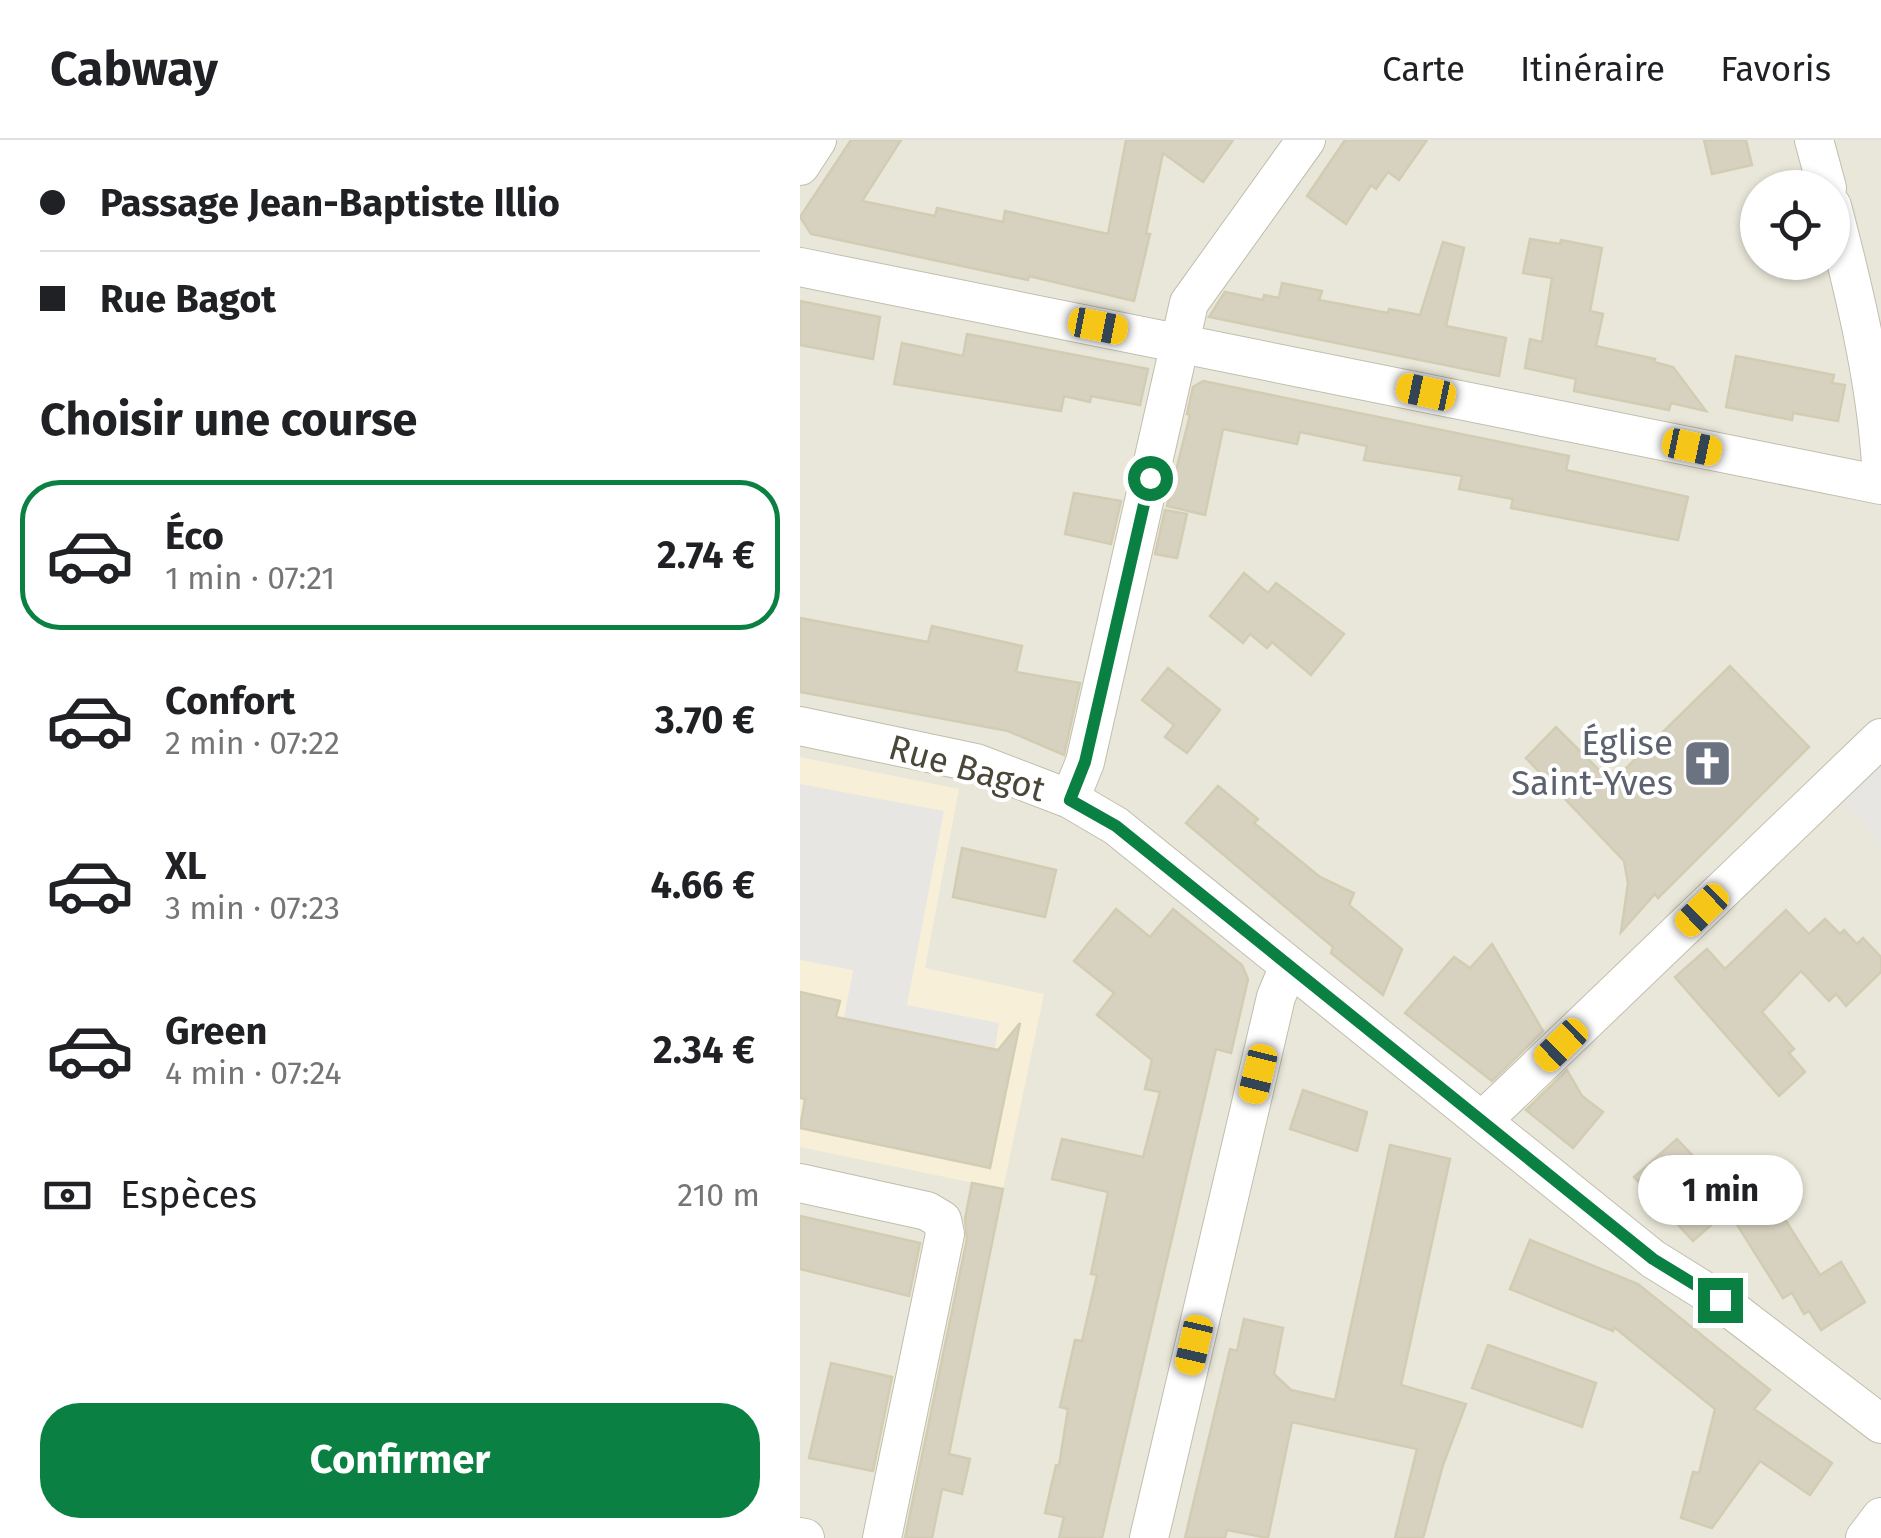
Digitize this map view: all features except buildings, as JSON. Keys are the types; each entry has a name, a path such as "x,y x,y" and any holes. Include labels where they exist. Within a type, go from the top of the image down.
{"street":[{"path":"800,166 817,140"},
{"path":"1070,800 1085,762 1189,303 1306,140"},
{"path":"1814,140 1822,170"},
{"path":"800,268 1881,484"},
{"path":"1850,277 1880,432 1881,463"},
{"name":"Rue Bagot","path":"800,726 976,763 1070,800 1116,826 1653,1259 1720,1300 1881,1424"},
{"path":"1483,1120 1881,738"},
{"path":"1149,1538 1276,997 1289,966"},
{"path":"800,1183 927,1211 942,1220 946,1234 882,1538"},
{"path":"1865,1538 1881,1517"}],"shaded area":[{"path":"800,140 1881,140 1881,1538 800,1538"},
{"path":"1881,755 1881,847 1840,797"},
{"path":"800,757 959,789 925,968 1044,994 1003,1189 800,1147"},
{"path":"800,784 944,811 907,1005 999,1023 995,1048 844,1018 853,970 800,960"}],"place":[{"name":"Église Saint-Yves","path":"1708,763"}],"route":[{"path":"1150,478 1085,762 1070,800 1116,826 1653,1259 1720,1300"}]}
